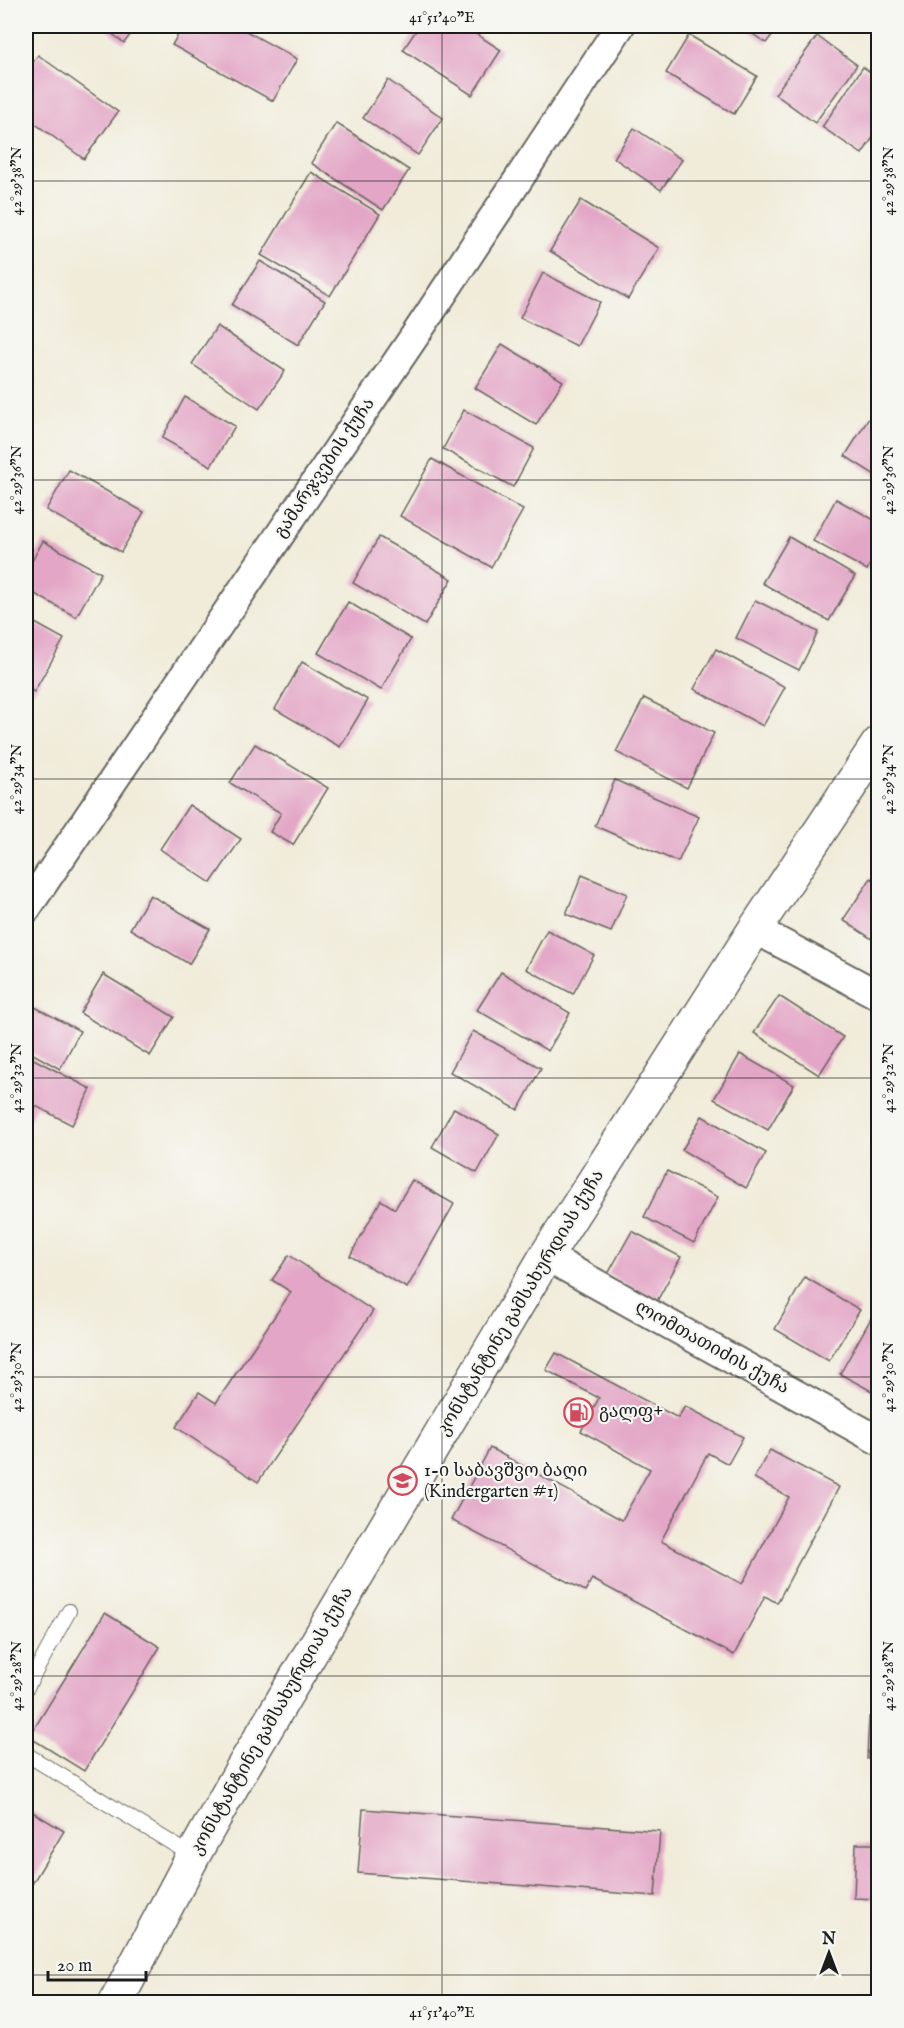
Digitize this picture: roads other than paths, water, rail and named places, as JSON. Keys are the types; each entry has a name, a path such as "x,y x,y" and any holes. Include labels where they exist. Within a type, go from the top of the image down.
{"main road":[{"name":"კონსტანტინე გამსახურდიას ქუჩა","path":"116,2002 239,1774 546,1256 755,929 879,744"}],"street":[{"name":"გამარჯვების ქუჩა","path":"26,909 418,331 620,26"},
{"path":"755,929 879,995"},
{"name":"ლომთათიძის ქუჩა","path":"546,1256 879,1440"}],"lane":[{"path":"26,1689 69,1611"},
{"path":"26,1754 193,1856"}],"place":[{"name":"გალფ+","path":"578,1412"},
{"name":"1-ი საბავშვო ბაღი (Kindergarten #1)","path":"403,1481"}]}
